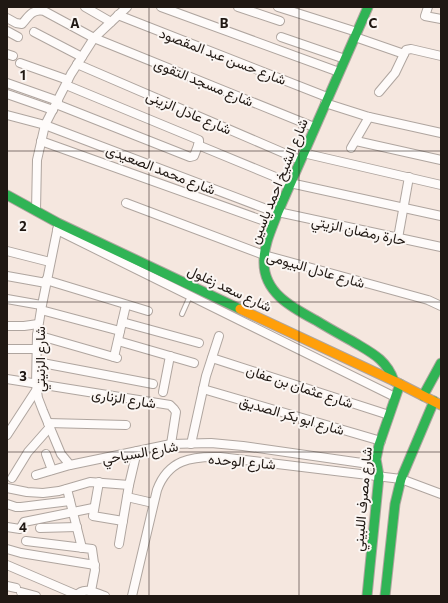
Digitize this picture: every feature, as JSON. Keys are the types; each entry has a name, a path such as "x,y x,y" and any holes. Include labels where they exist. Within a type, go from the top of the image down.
{"street":[{"path":"85,7 111,22"},
{"path":"36,211 37,160 46,125 67,82 94,38 127,7"},
{"path":"161,7 339,72"},
{"path":"238,7 280,21"},
{"path":"278,7 404,54"},
{"name":"شارع الشيخ احمد ياسين","path":"368,7 277,212 264,255 263,264 268,283 281,300 368,350 387,365 397,383"},
{"path":"428,7 424,16 441,19"},
{"name":"شارع مسجد التقوى","path":"7,18 16,23 22,24 31,13 40,10 94,38 314,127"},
{"name":"شارع حسن عبد المقصود","path":"118,15 370,117 441,133"},
{"path":"7,31 18,37"},
{"name":"شارع عادل الزينى","path":"34,32 79,61 302,156 409,177 441,185"},
{"path":"281,37 345,59"},
{"path":"379,92 395,73 406,50 411,49 441,56"},
{"path":"7,83 56,105 190,157 194,156 198,145 198,140 67,82 20,63"},
{"path":"7,94 56,105"},
{"name":"شارع محمد الصعيدى","path":"7,115 46,125 277,212"},
{"path":"370,117 354,145 441,160"},
{"path":"41,141 273,224"},
{"path":"198,145 290,183 441,216"},
{"path":"398,238 409,177"},
{"name":"شارع سعد زغلول","path":"7,195 36,211 58,227 190,296 395,397"},
{"name":"شارع عادل البيومى","path":"126,202 264,255 428,300 441,306"},
{"name":"حارة رمضان الزيتي","path":"277,212 441,248"},
{"name":"شارع سعد زغلول","path":"58,227 397,383 437,403"},
{"name":"شارع الزنيتي","path":"58,227 38,324 37,386 38,398 49,425 62,454 70,465"},
{"path":"7,251 50,262"},
{"path":"7,276 46,282 148,311"},
{"path":"7,299 41,307 120,331"},
{"path":"37,334 115,358 126,305"},
{"path":"122,322 199,343"},
{"path":"7,326 38,324"},
{"path":"190,444 203,389 219,336"},
{"path":"118,342 194,363"},
{"path":"7,349 37,349"},
{"path":"163,392 170,356"},
{"name":"شارع عثمان بن عفان","path":"212,358 389,414"},
{"path":"37,362 153,384"},
{"path":"423,396 441,363"},
{"name":"شارع الزنارى","path":"7,380 173,407 176,412 171,444"},
{"name":"شارع مصرف اللبيني","path":"367,596 379,476 376,459 395,397 397,383"},
{"path":"7,434 37,386"},
{"name":"شارع ابو بكر الصديق","path":"203,389 381,441"},
{"path":"385,596 392,528 401,479 437,403"},
{"path":"12,478 28,452 49,425 126,425"},
{"name":"شارع السياحي","path":"36,475 70,465 171,444 224,444 376,465"},
{"path":"119,544 129,485 137,451"},
{"path":"46,454 52,470"},
{"path":"299,467 300,454"},
{"name":"شارع الوحده","path":"132,596 153,503 160,480 171,467 178,463 194,458 220,457 401,479"},
{"path":"401,479 441,494"},
{"path":"7,498 9,489 43,493 67,489 90,482 129,485"},
{"path":"99,482 92,514 94,517 123,521"},
{"path":"67,489 82,548"},
{"path":"127,497 153,503"},
{"path":"8,504 21,507 70,501"},
{"path":"7,527 20,529 24,522 93,508"},
{"path":"40,528 76,527"},
{"path":"374,527 392,528"},
{"path":"26,541 92,548 95,564 94,581 91,591"},
{"path":"373,542 390,543"},
{"path":"7,549 21,553 95,564"},
{"path":"7,565 77,595 83,590 106,596"},
{"path":"7,586 36,596"}],"lane":[{"path":"182,314 190,296"}],"traffic: fast":[{"path":"368,7 278,212 267,242 264,261 268,282 281,298 298,311 374,355 388,368 394,381"},
{"path":"7,195 58,223 240,309"},
{"path":"423,396 441,363"},
{"path":"367,596 379,476 376,459 379,445 400,384"},
{"path":"385,596 395,504 401,479 434,401"}],"traffic: slow":[{"path":"240,309 394,381 441,405"}]}
